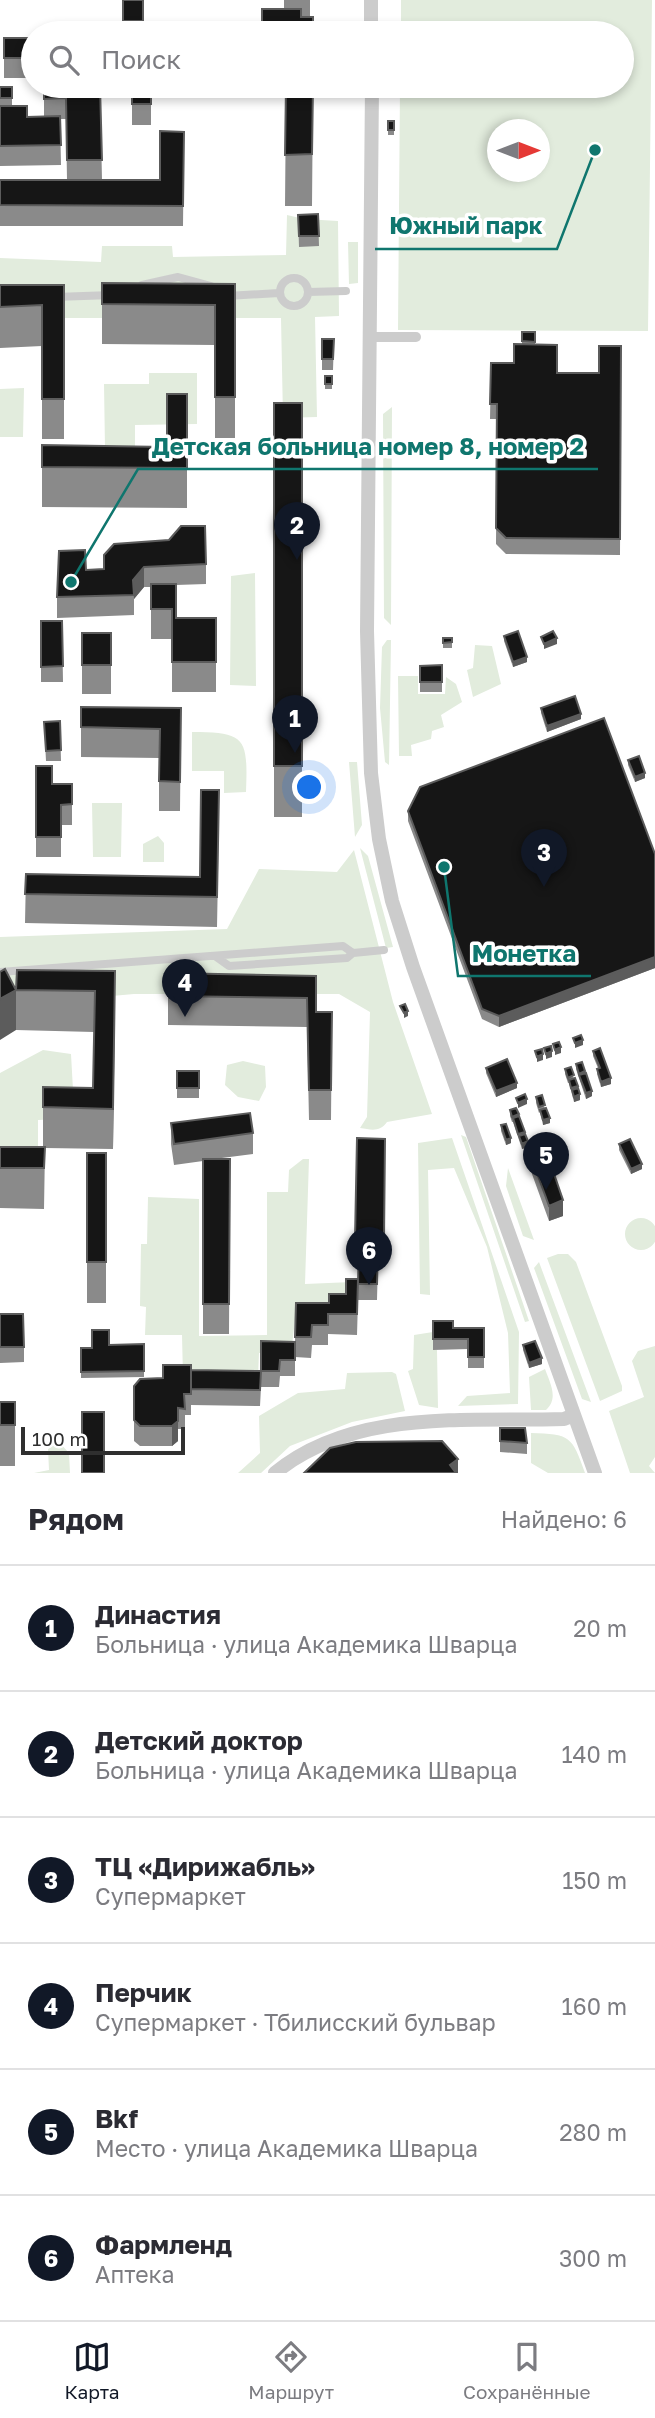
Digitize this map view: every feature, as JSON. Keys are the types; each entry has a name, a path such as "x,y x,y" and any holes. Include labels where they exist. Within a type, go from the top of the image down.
{"street":[{"path":"371,0 371,21"},
{"path":"372,98 368,644 371,773 379,839 392,901 413,967 595,1473"},
{"path":"131,288 178,277 237,293"},
{"path":"293,278 304,282 308,292 304,302 294,307 284,303 279,293 284,282 293,278"},
{"path":"308,292 346,291"},
{"path":"211,300 237,293 279,293"},
{"path":"45,297 118,294"},
{"path":"370,337 416,337"},
{"path":"0,972 343,946 353,953 384,950"},
{"path":"275,1473 342,1434 379,1426 564,1419 574,1415"}],"green space":[{"path":"401,0 652,0 648,331 398,330 400,98 634,98 634,21 401,21"},
{"path":"287,215 338,221 339,316 315,317 317,417 283,418 281,318 0,318 0,258 101,262 102,246 172,246 173,257 286,255"},
{"path":"348,242 358,242 358,283 349,284"},
{"path":"149,373 197,373 197,424 135,425 135,467 105,449 104,384 149,384"},
{"path":"24,388 23,437 0,437 0,389"},
{"path":"392,407 391,625 384,618 383,414"},
{"path":"255,573 256,686 230,685 231,576"},
{"path":"387,640 391,640 389,765 385,762 380,708 382,647"},
{"path":"475,645 492,646 501,684 473,697 467,670 473,668"},
{"path":"398,676 418,676 418,694 445,694 446,677 456,684 462,702 441,715 444,727 432,731 431,739 411,745 412,756 399,756"},
{"path":"192,732 224,734 240,742 246,760 246,792 224,793 224,771 192,771"},
{"path":"349,762 357,762 362,825 355,837"},
{"path":"92,803 122,803 121,857 93,857"},
{"path":"158,836 164,843 164,862 143,862 143,844"},
{"path":"360,848 368,856 393,947 386,948"},
{"path":"354,850 393,1002 432,1114 387,1122 375,1130 360,1128 367,1117 370,1012 339,994 134,994 12,1005 0,1011 0,937 227,929 259,869 337,872"},
{"path":"43,1050 71,1054 73,1090 63,1119 38,1120 38,1161 0,1163 0,1073"},
{"path":"243,1061 265,1066 266,1087 259,1101 238,1097 225,1085 227,1065"},
{"path":"461,1135 466,1137 529,1321 525,1322"},
{"path":"452,1138 519,1332 518,1404 458,1406 467,1396 510,1393 508,1333 487,1247 454,1168 428,1170 430,1295 420,1294 418,1143"},
{"path":"303,1159 309,1159 305,1284 352,1282 352,1296 326,1320 295,1320 291,1354 259,1353 258,1377 183,1377 182,1335 145,1335 146,1307 140,1306 141,1244 147,1244 148,1197 199,1199 199,1336 267,1335 267,1192 288,1192 289,1170"},
{"path":"508,1168 534,1240 523,1236 506,1186"},
{"path":"641,1218 656,1228 656,1240 652,1245 641,1250 630,1245 625,1234 630,1223"},
{"path":"568,1254 576,1262 622,1386 622,1391 600,1401 547,1258"},
{"path":"539,1262 591,1402 582,1399 534,1268"},
{"path":"433,1332 433,1349 437,1350 438,1408 419,1405 408,1371 413,1369 414,1335"},
{"path":"655,1346 655,1457 649,1466 655,1473 630,1473 609,1411 644,1397 632,1361 638,1351"},
{"path":"545,1369 552,1390 552,1400 546,1410 531,1410 529,1377"},
{"path":"347,1373 396,1374 405,1411 352,1422 290,1446 261,1473 238,1473 260,1453 259,1416 298,1393 345,1389"},
{"path":"531,1433 554,1434 568,1440 577,1451 585,1473 548,1473 531,1463"},
{"path":"59,1442 69,1453 70,1473 34,1473 49,1470 48,1449"}],"building":[{"path":"123,0 143,0 143,21 123,21"},
{"path":"262,9 301,9 301,17 313,17 313,21 262,21"},
{"path":"4,38 21,38 21,58 4,58"},
{"path":"0,87 12,87 12,98 0,98"},
{"path":"66,98 100,98 102,160 67,160"},
{"path":"132,98 151,98 151,104 132,104"},
{"path":"286,98 313,98 312,154 285,155"},
{"path":"0,106 27,106 27,117 60,116 61,145 0,146"},
{"path":"388,121 394,121 394,130 388,130"},
{"path":"160,131 184,132 183,206 0,205 0,180 160,180"},
{"path":"318,214 319,236 299,236 298,215"},
{"path":"102,283 235,284 235,397 215,397 215,305 102,304"},
{"path":"0,285 64,285 64,399 42,399 42,305 0,307"},
{"path":"522,332 535,332 535,342 522,341"},
{"path":"322,339 334,339 333,359 322,359"},
{"path":"514,344 557,345 557,373 599,373 599,346 621,346 620,539 506,538 496,528 497,404 490,404 491,363 514,363"},
{"path":"325,376 332,376 332,384 325,384"},
{"path":"167,394 187,394 187,468 42,467 42,445 167,447"},
{"path":"274,403 302,403 302,766 274,766"},
{"path":"181,526 205,526 206,564 144,567 133,580 134,595 57,597 59,551 85,550 86,570 104,569 104,555 114,544 169,540"},
{"path":"151,584 176,584 176,618 216,618 216,662 172,662 172,609 151,609"},
{"path":"41,621 62,621 63,666 41,667"},
{"path":"518,631 527,657 513,662 504,636"},
{"path":"553,631 557,638 544,644 541,637"},
{"path":"82,633 111,633 111,665 82,665"},
{"path":"443,638 452,638 452,642 443,643"},
{"path":"442,665 442,682 420,682 420,666"},
{"path":"575,696 581,714 547,726 541,708"},
{"path":"81,707 181,708 180,782 159,781 160,729 81,727"},
{"path":"604,718 655,854 655,957 499,1016 482,1009 408,811 420,787"},
{"path":"60,721 61,750 46,751 44,722"},
{"path":"639,756 645,773 635,777 628,760"},
{"path":"36,766 52,766 52,784 72,784 72,804 61,805 61,837 36,837"},
{"path":"201,790 219,790 217,897 25,894 26,874 200,877"},
{"path":"5,969 16,990 0,999 0,972"},
{"path":"17,970 115,971 113,1109 43,1107 43,1087 93,1088 95,991 16,990"},
{"path":"168,973 316,976 316,1012 332,1012 331,1090 309,1090 307,998 168,996"},
{"path":"405,1004 408,1011 404,1013 400,1006"},
{"path":"581,1035 583,1040 575,1043 573,1038"},
{"path":"559,1042 561,1047 555,1050 553,1044"},
{"path":"551,1046 552,1051 546,1054 544,1048"},
{"path":"600,1048 611,1078 601,1082 597,1069 600,1068 593,1051"},
{"path":"542,1049 543,1054 537,1057 535,1051"},
{"path":"507,1059 517,1083 496,1091 486,1068"},
{"path":"582,1062 585,1071 579,1074 576,1064"},
{"path":"571,1067 574,1075 568,1078 565,1069"},
{"path":"177,1071 199,1071 199,1088 177,1088"},
{"path":"586,1073 592,1091 586,1093 579,1075"},
{"path":"575,1078 578,1086 571,1088 569,1080"},
{"path":"578,1088 580,1094 574,1097 572,1090"},
{"path":"525,1094 527,1099 518,1103 516,1098"},
{"path":"542,1095 545,1105 539,1107 536,1097"},
{"path":"516,1108 519,1114 512,1117 510,1110"},
{"path":"546,1108 550,1118 543,1120 540,1110"},
{"path":"250,1113 253,1133 174,1144 171,1123"},
{"path":"519,1116 525,1132 518,1134 513,1118"},
{"path":"506,1124 511,1138 506,1140 501,1125"},
{"path":"525,1134 528,1141 522,1144 519,1136"},
{"path":"357,1138 385,1139 384,1239 355,1239"},
{"path":"630,1139 642,1164 631,1169 619,1144"},
{"path":"543,1142 563,1200 549,1206 528,1148"},
{"path":"0,1147 45,1147 44,1168 0,1168"},
{"path":"87,1153 106,1153 106,1262 87,1262"},
{"path":"203,1159 230,1159 229,1304 203,1304"},
{"path":"359,1244 378,1244 377,1284 358,1284"},
{"path":"346,1279 358,1279 357,1314 328,1314 328,1325 312,1325 311,1337 295,1337 296,1303 329,1303 329,1294 346,1294"},
{"path":"0,1314 23,1314 24,1347 0,1347"},
{"path":"433,1321 453,1321 453,1328 484,1328 484,1357 468,1357 468,1339 433,1339"},
{"path":"92,1330 109,1330 109,1345 144,1344 144,1371 81,1372 81,1348 92,1348"},
{"path":"261,1341 295,1342 295,1360 280,1360 279,1371 261,1371"},
{"path":"535,1341 542,1358 529,1363 523,1345"},
{"path":"163,1365 191,1365 191,1394 184,1394 185,1409 178,1408 178,1421 172,1426 140,1426 134,1420 134,1386 140,1379 163,1378"},
{"path":"191,1370 261,1371 260,1390 191,1389"},
{"path":"0,1402 15,1402 15,1425 0,1425"},
{"path":"82,1412 104,1412 104,1473 82,1473"},
{"path":"500,1428 525,1428 527,1443 500,1441"},
{"path":"442,1441 458,1459 450,1465 456,1473 304,1473 330,1448 356,1442"}],"place":[{"name":"Южный парк","path":"595,150"},
{"name":"Детский доктор","path":"297,560"},
{"name":"Детская больница номер 8, номер 2","path":"71,582"},
{"name":"Династия","path":"295,753"},
{"name":"Монетка","path":"444,867"},
{"name":"ТЦ «Дирижабль»","path":"544,887"},
{"name":"Перчик","path":"185,1017"},
{"name":"Bkf","path":"546,1190"},
{"name":"Фармленд","path":"369,1285"}]}
